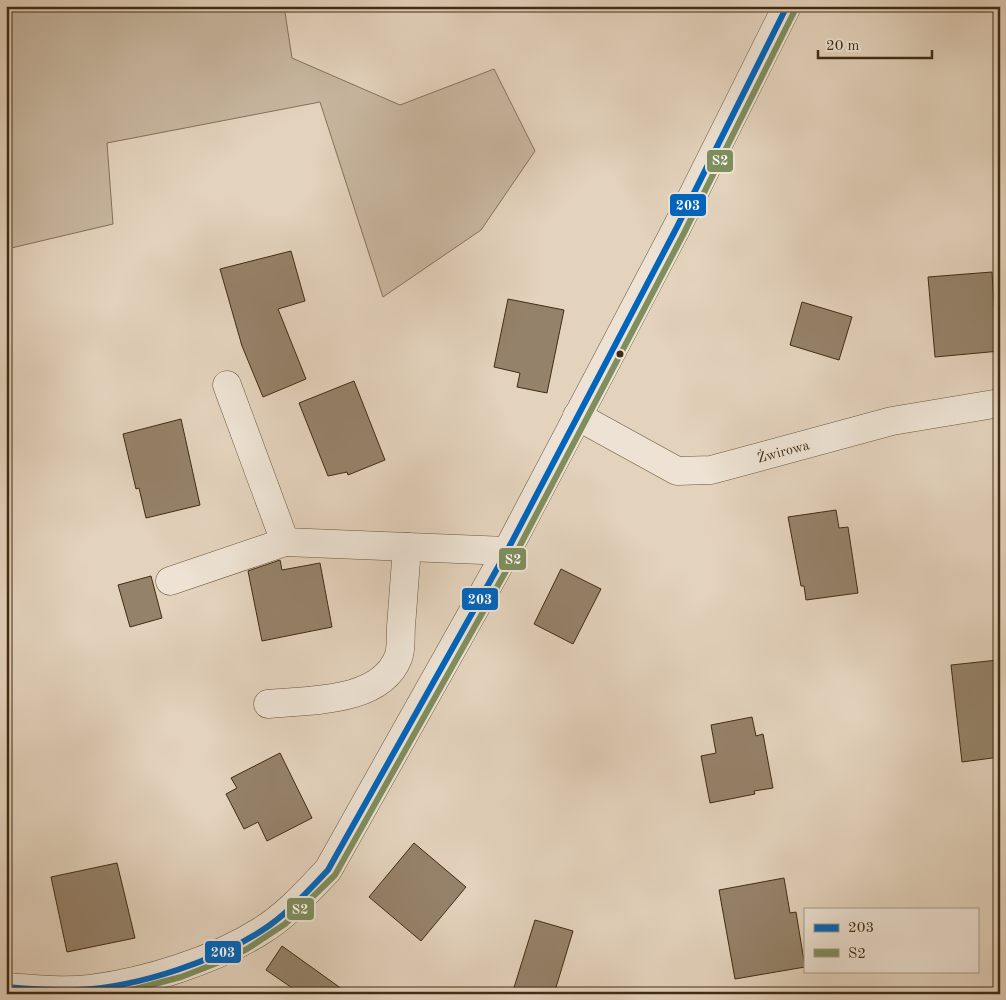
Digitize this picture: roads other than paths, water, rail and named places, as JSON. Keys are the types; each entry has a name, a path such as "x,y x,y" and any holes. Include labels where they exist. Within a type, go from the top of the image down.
{"street":[{"path":"6,987 89,989 131,981 177,969 220,953 262,931 296,904 328,870 507,551 676,229 787,6"},
{"path":"227,385 285,542"},
{"name":"Żwirowa","path":"577,416 677,471 711,470 892,421 1000,403"},
{"path":"170,580 285,542 507,551"},
{"path":"268,704 337,697 355,693 373,686 389,674 399,656 407,547"}]}
